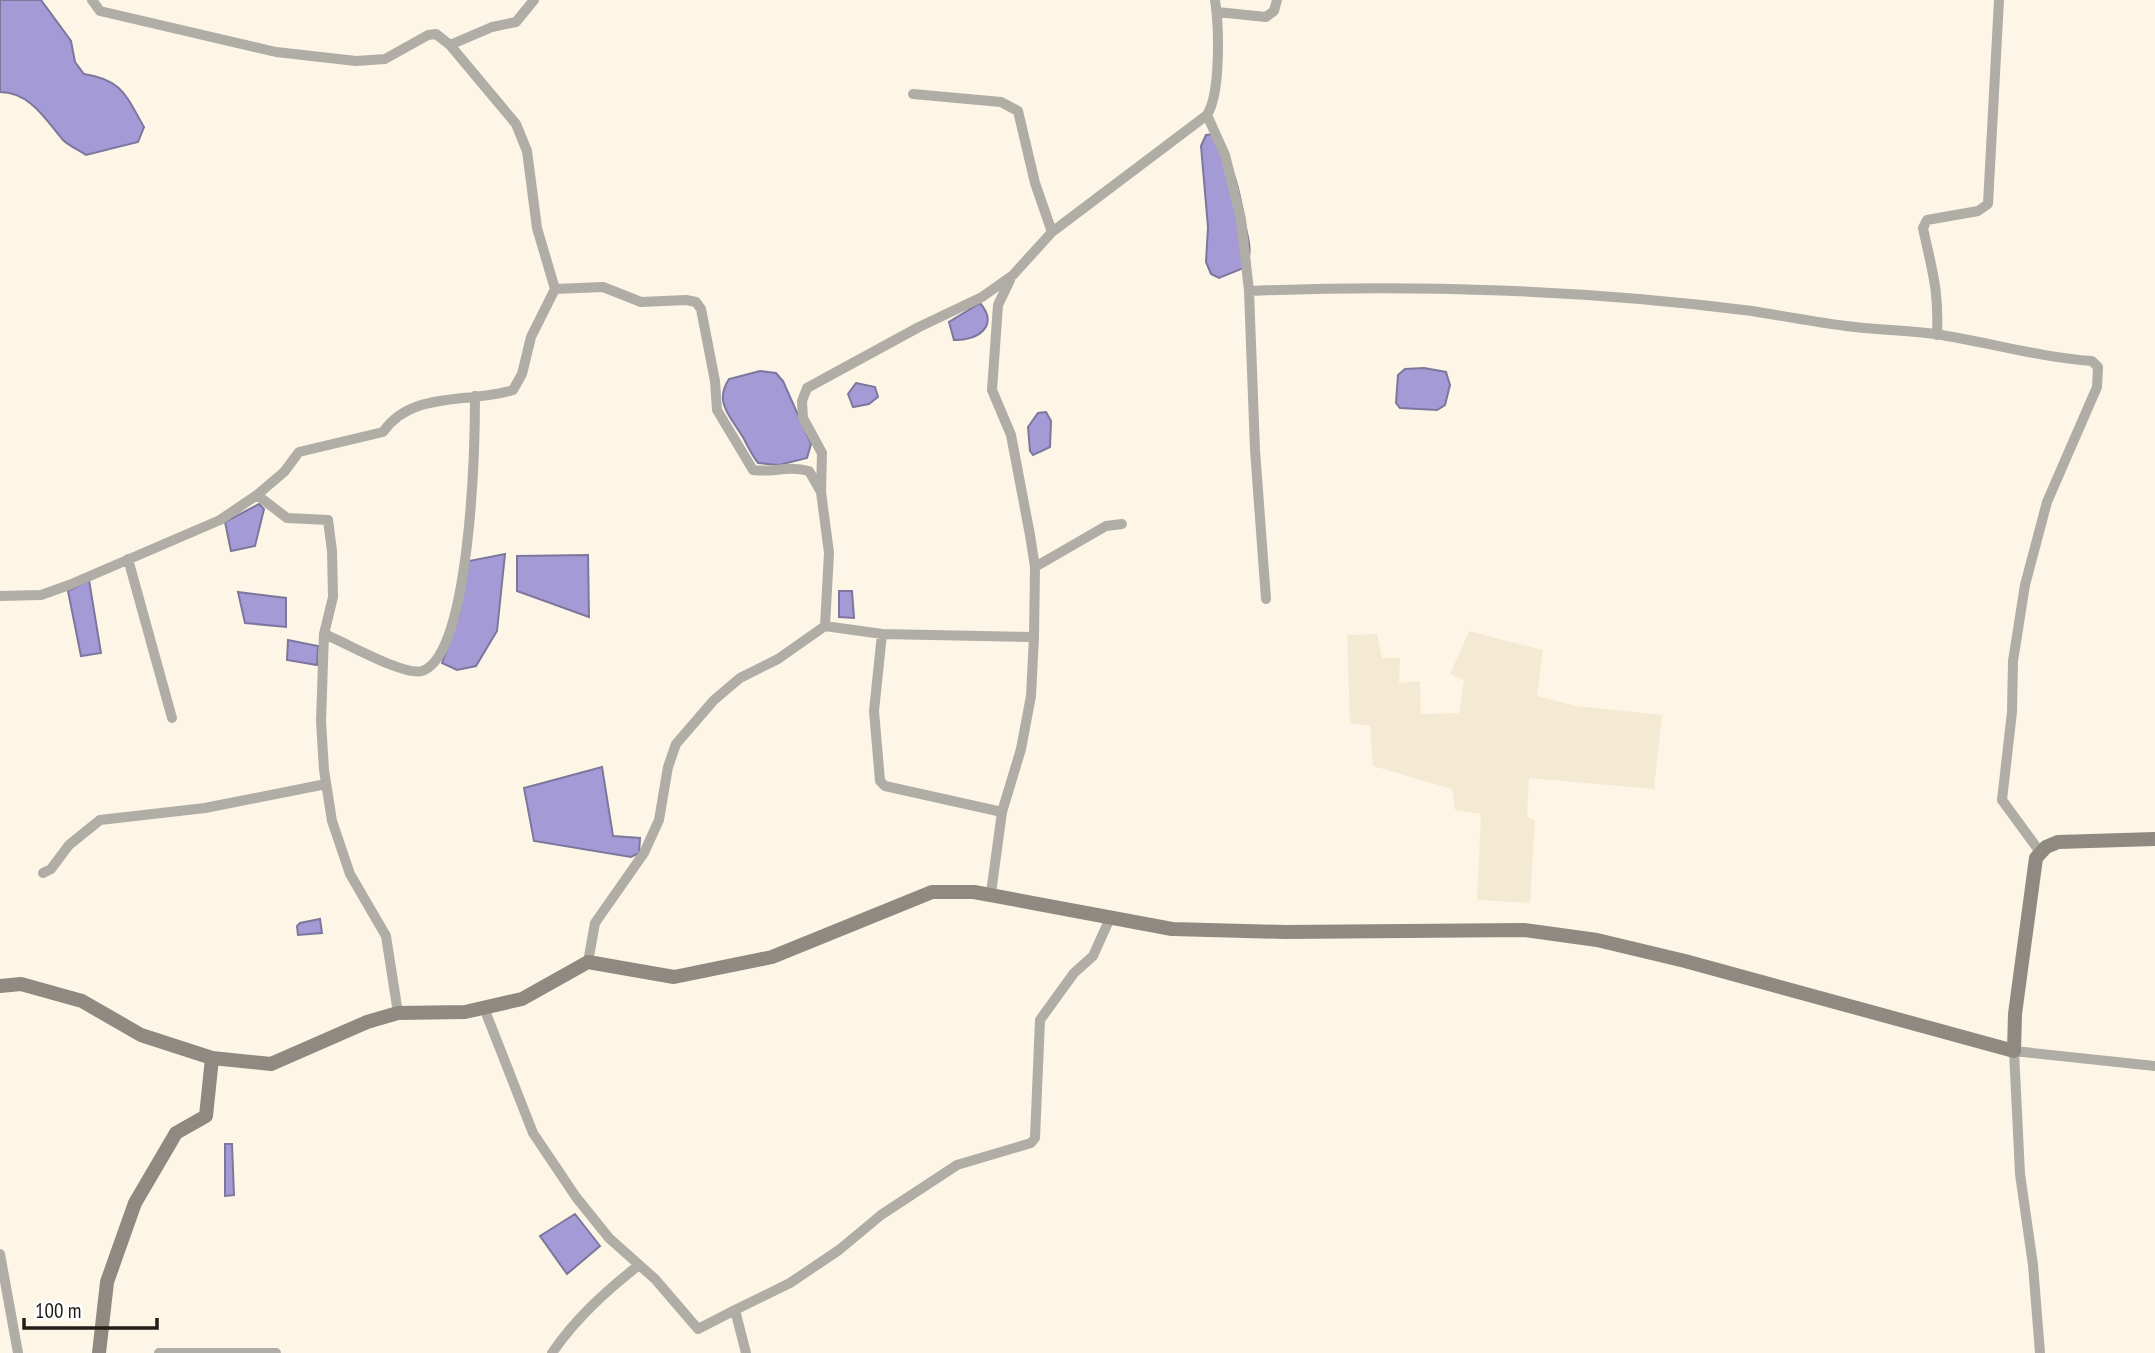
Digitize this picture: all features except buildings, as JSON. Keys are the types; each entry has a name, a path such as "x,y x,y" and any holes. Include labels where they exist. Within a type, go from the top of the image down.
{"street":[{"path":"0,596 41,595 220,520 257,495 284,472 299,452 383,432 394,417 410,407 513,390 522,374 531,337 555,289 537,228 527,151 516,124 450,45 436,34 428,35 385,58 371,62 276,52 100,11 92,0"},
{"path":"450,45 492,27 516,22 534,0"},
{"path":"825,626 829,553 821,492 822,453 803,418 802,401 807,388 919,327 982,297 1013,275 1052,232 1207,115 1214,93 1216,6 1266,17 1274,11 1277,0"},
{"path":"1937,335 1936,275 1923,228 1927,220 1978,211 1988,204 1999,0"},
{"path":"913,94 1001,102 1014,107 1052,232"},
{"path":"1207,115 1225,155 1241,219 1249,291 1255,450 1266,599"},
{"path":"991,893 1002,812 1021,749 1031,696 1034,638 1035,566 1010,435 992,390 998,305 1013,275"},
{"path":"555,289 603,287 641,302 696,302 701,309 711,355 717,410 745,460 753,470 767,472 791,466 809,471 821,492"},
{"path":"1249,291 1332,288 1506,292 1750,311 1847,326 1937,335 2038,356 2092,361 2098,367 2097,387 2047,502 2018,622 2002,800 2006,810 2040,852"},
{"path":"324,634 404,672 422,671 436,662 447,641 463,578 475,450 475,397"},
{"path":"257,495 287,519 328,520 333,597 324,634 321,721 326,784 332,821 350,874 386,936 398,1013"},
{"path":"1035,566 1097,530 1122,524"},
{"path":"128,559 172,718"},
{"path":"588,962 594,923 644,853 659,820 668,767 676,744 714,700 740,678 778,659 825,626 882,634 1034,638"},
{"path":"882,634 874,711 880,781 885,786 1002,812"},
{"path":"43,873 51,869 69,845 100,820 205,808 326,784"},
{"path":"2040,1353 2033,1265 2020,1174 2014,1051 2015,1014 2036,859 2040,852 2058,842 2155,839"},
{"path":"0,986 21,984 82,1001 141,1035 212,1058 271,1064 367,1022 398,1013 465,1012 522,999 588,962 674,977 772,957 932,892 991,893 1172,929 1285,932 1513,930 1597,940 2014,1051 2155,1066"},
{"path":"484,1008 533,1133 576,1197 609,1238 639,1265 698,1329 790,1283 839,1250 881,1215 957,1165 1031,1143 1035,1138 1040,1020 1074,973 1093,956 1111,916"},
{"path":"99,1353 107,1282 135,1203 176,1133 206,1116 212,1058"},
{"path":"0,1254 18,1353"},
{"path":"552,1353 568,1330 606,1290 639,1265"},
{"path":"735,1310 746,1353"},
{"path":"159,1353 276,1353"}],"shaded area":[{"path":"0,0 41,0 71,41 75,62 84,74 107,80 127,98 144,127 138,142 86,155 63,140 29,102 11,93 0,92"},
{"path":"1215,134 1235,177 1250,250 1246,267 1219,278 1211,274 1206,262 1208,227 1201,146 1206,135"},
{"path":"980,303 986,311 987,325 978,335 954,340 949,322"},
{"path":"1424,368 1446,372 1450,385 1445,405 1437,410 1400,408 1396,403 1398,375 1405,369"},
{"path":"760,371 776,373 783,381 811,444 807,458 779,465 758,463 726,410 723,396 729,379"},
{"path":"856,383 875,387 878,397 869,404 853,407 848,394"},
{"path":"1046,412 1051,421 1050,447 1033,455 1030,451 1028,427 1038,413"},
{"path":"259,504 264,509 255,546 231,551 225,522"},
{"path":"505,554 497,631 476,666 457,670 442,663 459,615 469,561"},
{"path":"588,555 589,617 517,591 517,556"},
{"path":"89,580 101,653 81,656 68,591"},
{"path":"839,591 852,591 854,618 839,617"},
{"path":"238,592 286,598 286,627 245,623"},
{"path":"1469,631 1543,650 1537,696 1576,706 1662,715 1654,789 1529,778 1527,817 1535,820 1530,903 1477,900 1481,814 1455,810 1452,789 1373,766 1370,726 1350,723 1347,635 1377,634 1382,658 1400,658 1399,683 1420,681 1421,714 1459,713 1464,680 1450,674"},
{"path":"288,640 318,646 317,665 287,660"},
{"path":"602,767 613,836 640,838 639,853 631,857 534,841 524,788"},
{"path":"320,919 322,933 298,935 297,926 300,923"},
{"path":"225,1144 232,1144 234,1195 225,1196"},
{"path":"575,1214 600,1246 567,1274 540,1236"}]}
